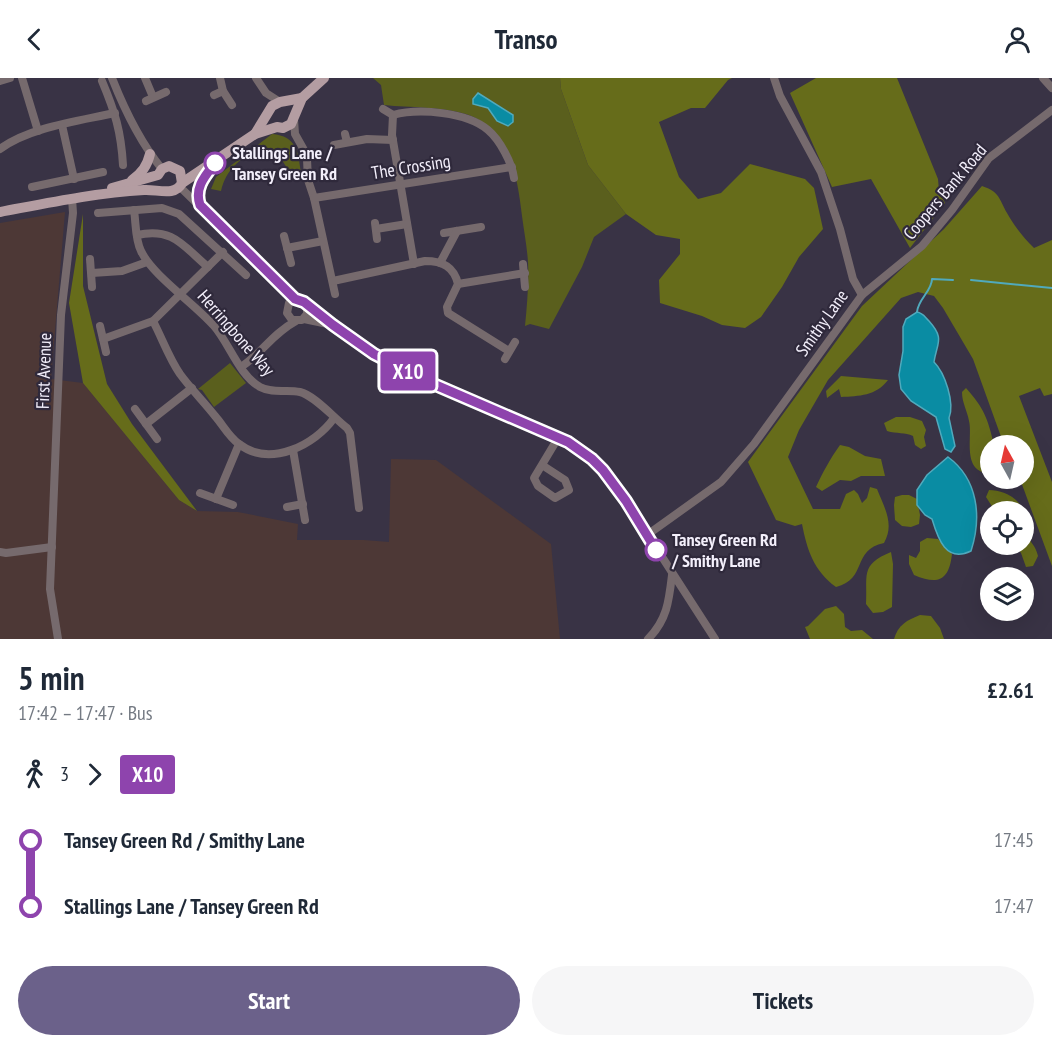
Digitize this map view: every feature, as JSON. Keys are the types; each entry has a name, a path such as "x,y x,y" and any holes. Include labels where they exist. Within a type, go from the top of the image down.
{"main road":[{"path":"77,197 145,190 173,191 255,134 291,124 302,98 324,78"},
{"path":"255,134 269,112 281,102 302,98"},
{"path":"281,102 291,106 294,117"},
{"path":"269,112 272,124 280,128"},
{"path":"127,184 141,174 150,154"},
{"path":"180,171 216,161"},
{"path":"200,205 197,198 198,189 216,161"},
{"path":"0,212 77,197 127,184 173,166 180,171"},
{"path":"180,171 181,185"},
{"path":"160,172 160,186 165,191"}],"street":[{"path":"0,81 10,78"},
{"path":"22,78 38,131"},
{"path":"112,78 124,108 160,172"},
{"path":"145,78 150,99 166,92"},
{"path":"220,78 223,92 232,105"},
{"path":"256,78 266,93 269,112"},
{"name":"Smithy Lane","path":"647,535 691,506 721,482 754,444 862,295 853,279 840,229 821,172 780,96 774,78"},
{"path":"1043,78 1052,88"},
{"path":"102,81 122,138 123,165"},
{"path":"214,95 223,92"},
{"path":"266,93 281,102"},
{"path":"383,109 393,115 413,111 458,116 476,123 489,130 509,158 514,178"},
{"name":"Coopers Bank Road","path":"862,295 922,246 952,210 989,158 1052,110"},
{"path":"0,148 9,142 38,131 115,113"},
{"path":"393,115 393,140 414,264"},
{"path":"294,117 295,134 307,159 308,177 336,294"},
{"path":"62,125 74,179"},
{"path":"280,128 295,134"},
{"path":"334,145 346,138 393,140"},
{"name":"The Crossing","path":"314,198 512,167"},
{"path":"32,188 103,172"},
{"path":"181,185 281,287 374,354 431,383 568,442 592,459 626,501 715,639"},
{"name":"First Avenue","path":"58,639 50,589 61,315 73,213 77,197"},
{"path":"98,213 162,208 179,214 246,275"},
{"name":"Herringbone Way","path":"134,210 140,251 147,262 215,327 241,367 261,388 282,393 300,392 309,395 350,433 358,508"},
{"path":"377,239 376,226 407,225"},
{"path":"444,233 481,227"},
{"path":"440,263 457,231"},
{"path":"137,235 157,232 172,237 208,267"},
{"path":"284,236 291,263"},
{"path":"287,248 323,241"},
{"path":"104,339 153,321 223,252"},
{"path":"90,259 92,287"},
{"path":"333,281 425,261 440,263 454,271 458,284 447,307 448,312 507,355 515,342"},
{"path":"92,273 122,271 147,262"},
{"path":"523,264 525,287"},
{"path":"458,284 525,273"},
{"path":"281,287 289,317 333,325"},
{"path":"241,367 252,360 278,331 287,309 295,299"},
{"path":"278,331 300,320 307,314 308,306"},
{"path":"153,321 179,372 239,444 249,450 270,453 293,450 325,431 334,418"},
{"path":"100,326 106,352"},
{"path":"146,424 192,388"},
{"path":"135,409 157,439"},
{"path":"542,465 565,480 569,490 555,498 538,486 534,478 558,438"},
{"path":"216,499 239,444"},
{"path":"293,450 305,520"},
{"path":"200,493 233,504"},
{"path":"287,507 303,504"},
{"path":"0,552 52,547"},
{"path":"648,639 656,631 668,609 672,575"}],"shaded area":[{"path":"65,212 51,379 83,383 179,500 197,511 238,512 298,524 297,540 389,542 391,459 436,460 551,544 560,639 0,639 0,223"}],"green space":[{"path":"373,78 560,78 561,89 588,165 626,214 594,237 582,267 549,329 530,324 525,326 527,251 514,170 502,142 481,121 466,114 436,108 384,105 381,85"},
{"path":"560,78 732,78 705,108 691,108 659,122 679,177 698,199 721,193 750,164 805,179 814,188 823,229 799,257 761,317 745,328 722,325 660,303 659,280 680,254 680,239 656,235 626,214 588,165 561,89"},
{"path":"816,78 897,78 938,179 939,191 945,203 910,248 871,179 832,187 790,93"},
{"path":"272,134 287,138 295,146 301,173 290,173 277,152 270,155 262,145 232,169 221,191 211,189 216,177"},
{"path":"982,186 998,196 1013,223 1034,248 1052,240 1052,394 1044,396 1040,388 1019,396 1034,435 1000,435 973,359 943,308 934,296 918,292 901,298 828,380 799,430 788,457 813,509 840,509 846,494 854,490 862,503 867,498 870,487 877,489 885,509 889,529 884,543 867,552 852,578 836,587 817,567 806,543 802,524 795,526 776,520 748,462 862,306 944,229"},
{"path":"83,214 83,286 107,384 132,424 197,511 179,500 83,383 69,303"},
{"path":"230,363 246,383 214,407 202,390 198,389"},
{"path":"841,376 888,380 878,389 867,394 841,397 839,389 827,398 826,391"},
{"path":"966,388 977,402 992,435 980,435 980,470 975,467 970,453 970,428 962,392"},
{"path":"896,417 910,417 922,421 926,430 924,437 926,446 921,449 915,445 913,436 887,431 884,423"},
{"path":"1034,435 1052,482 1052,566 1034,517 1034,501 1028,501 1024,489 1034,489"},
{"path":"840,445 865,456 881,459 885,476 861,476 851,481 840,480 822,491 816,487"},
{"path":"989,490 999,491 1017,501 989,501 986,497"},
{"path":"909,495 917,499 919,524 911,527 902,526 895,520 895,497"},
{"path":"927,538 938,539 952,554 945,575 936,580 914,575 909,564 909,555 916,558 920,551 920,542"},
{"path":"1034,546 1038,556 1033,566 1026,567 1022,555 1034,555"},
{"path":"891,552 892,607 883,612 873,613 866,604 867,572 874,562"},
{"path":"836,606 844,614 845,627 851,631 862,630 873,639 810,639 805,627 825,609"},
{"path":"920,615 931,616 940,628 944,639 894,639 904,624"}],"water":[{"path":"478,93 513,115 513,122 508,126 497,121 488,108 473,104 473,99"},
{"path":"917,312 929,321 937,332 938,345 934,362 942,373 950,397 949,418 955,446 951,452 945,449 936,417 911,401 901,389 899,375 903,351 903,327 906,319"},
{"path":"948,457 966,476 975,500 976,525 971,551 962,554 955,554 944,547 932,519 925,515 917,505 917,490 927,475"}],"waterway":[{"path":"917,312 932,279 953,280"},
{"path":"971,280 1052,288"}],"bus line":[{"name":"X10","path":"215,163 198,189 197,198 200,205 281,287 374,354 431,383 568,442 603,470 626,501 656,550"}],"place":[{"name":"Stallings Lane / Tansey Green Rd","path":"215,163"},
{"name":"Tansey Green Rd / Smithy Lane","path":"656,550"}]}
